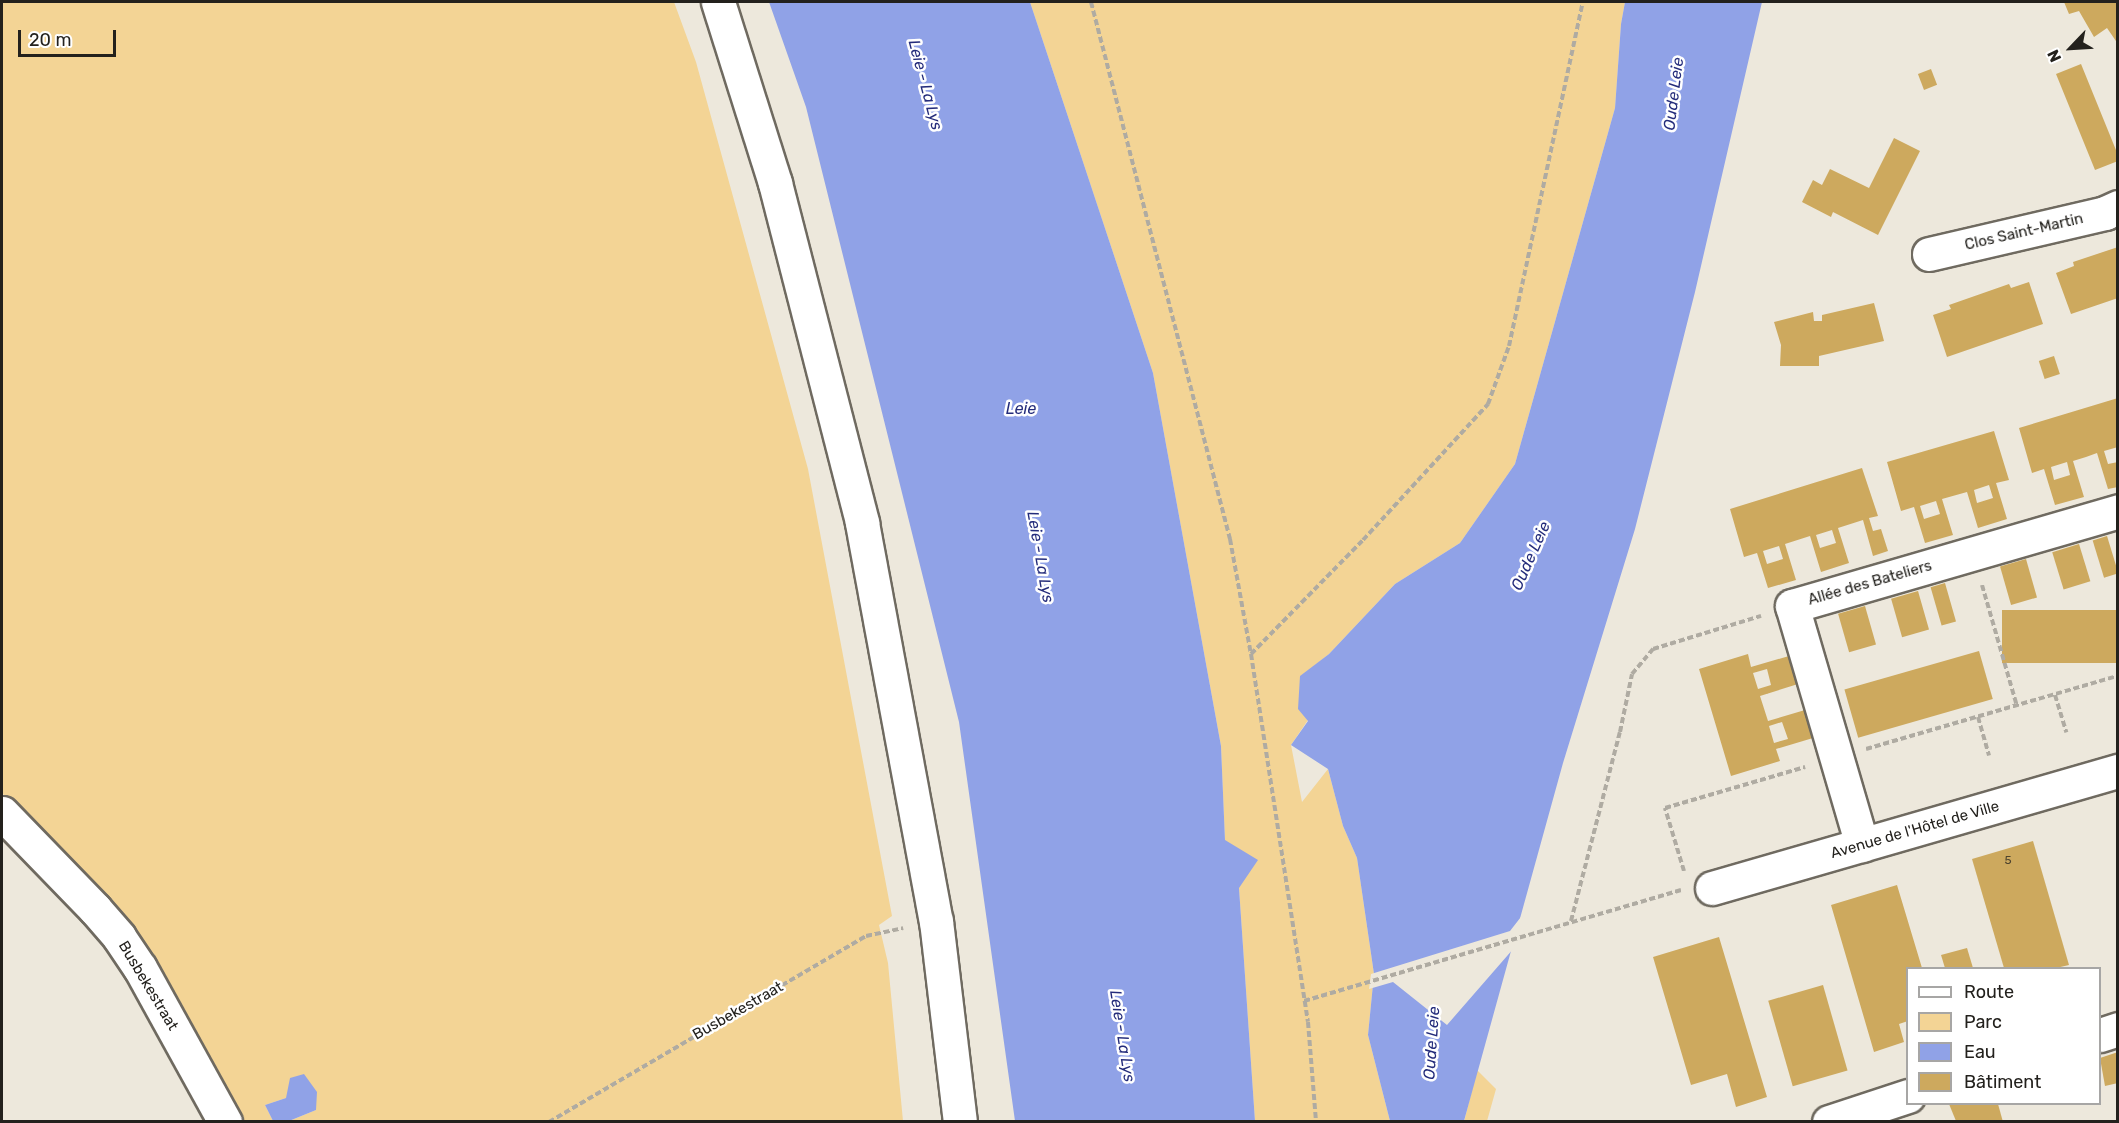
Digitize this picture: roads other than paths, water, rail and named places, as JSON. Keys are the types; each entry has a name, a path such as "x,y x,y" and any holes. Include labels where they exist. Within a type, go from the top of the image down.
{"street":[{"path":"718,2 775,183 862,523 936,921 960,1122"},
{"name":"Clos Saint-Martin","path":"1929,254 2106,213 2118,207"},
{"name":"Allée des Bateliers","path":"1862,845 1792,606 2118,511"},
{"name":"Avenue de l'Hôtel de Ville","path":"1695,884 1862,845 2118,771"},
{"name":"Busbekestraat","path":"2,813 119,937 140,968 225,1122"},
{"path":"2101,1035 2118,1029"},
{"path":"1829,1122 1906,1097"}],"water":[{"name":"Leie","path":"769,2 1030,2 1153,373 1221,746 1225,840 1258,860 1239,888 1255,1121 1015,1121 959,722 806,107"},
{"name":"Oude Leie","path":"1625,2 1762,2 1695,292 1635,529 1563,763 1464,1121 1390,1121 1368,1035 1374,974 1357,858 1343,826 1328,769 1291,745 1308,721 1298,709 1300,676 1329,654 1395,584 1460,543 1515,464 1615,108 1621,24"},
{"path":"304,1074 317,1092 316,1110 289,1121 273,1121 265,1105 286,1098 290,1078"}],"water label":[{"name":"Leie - La Lys","path":"925,85"},
{"name":"Leie - La Lys","path":"1040,557"},
{"name":"Leie - La Lys","path":"1122,1036"}]}
